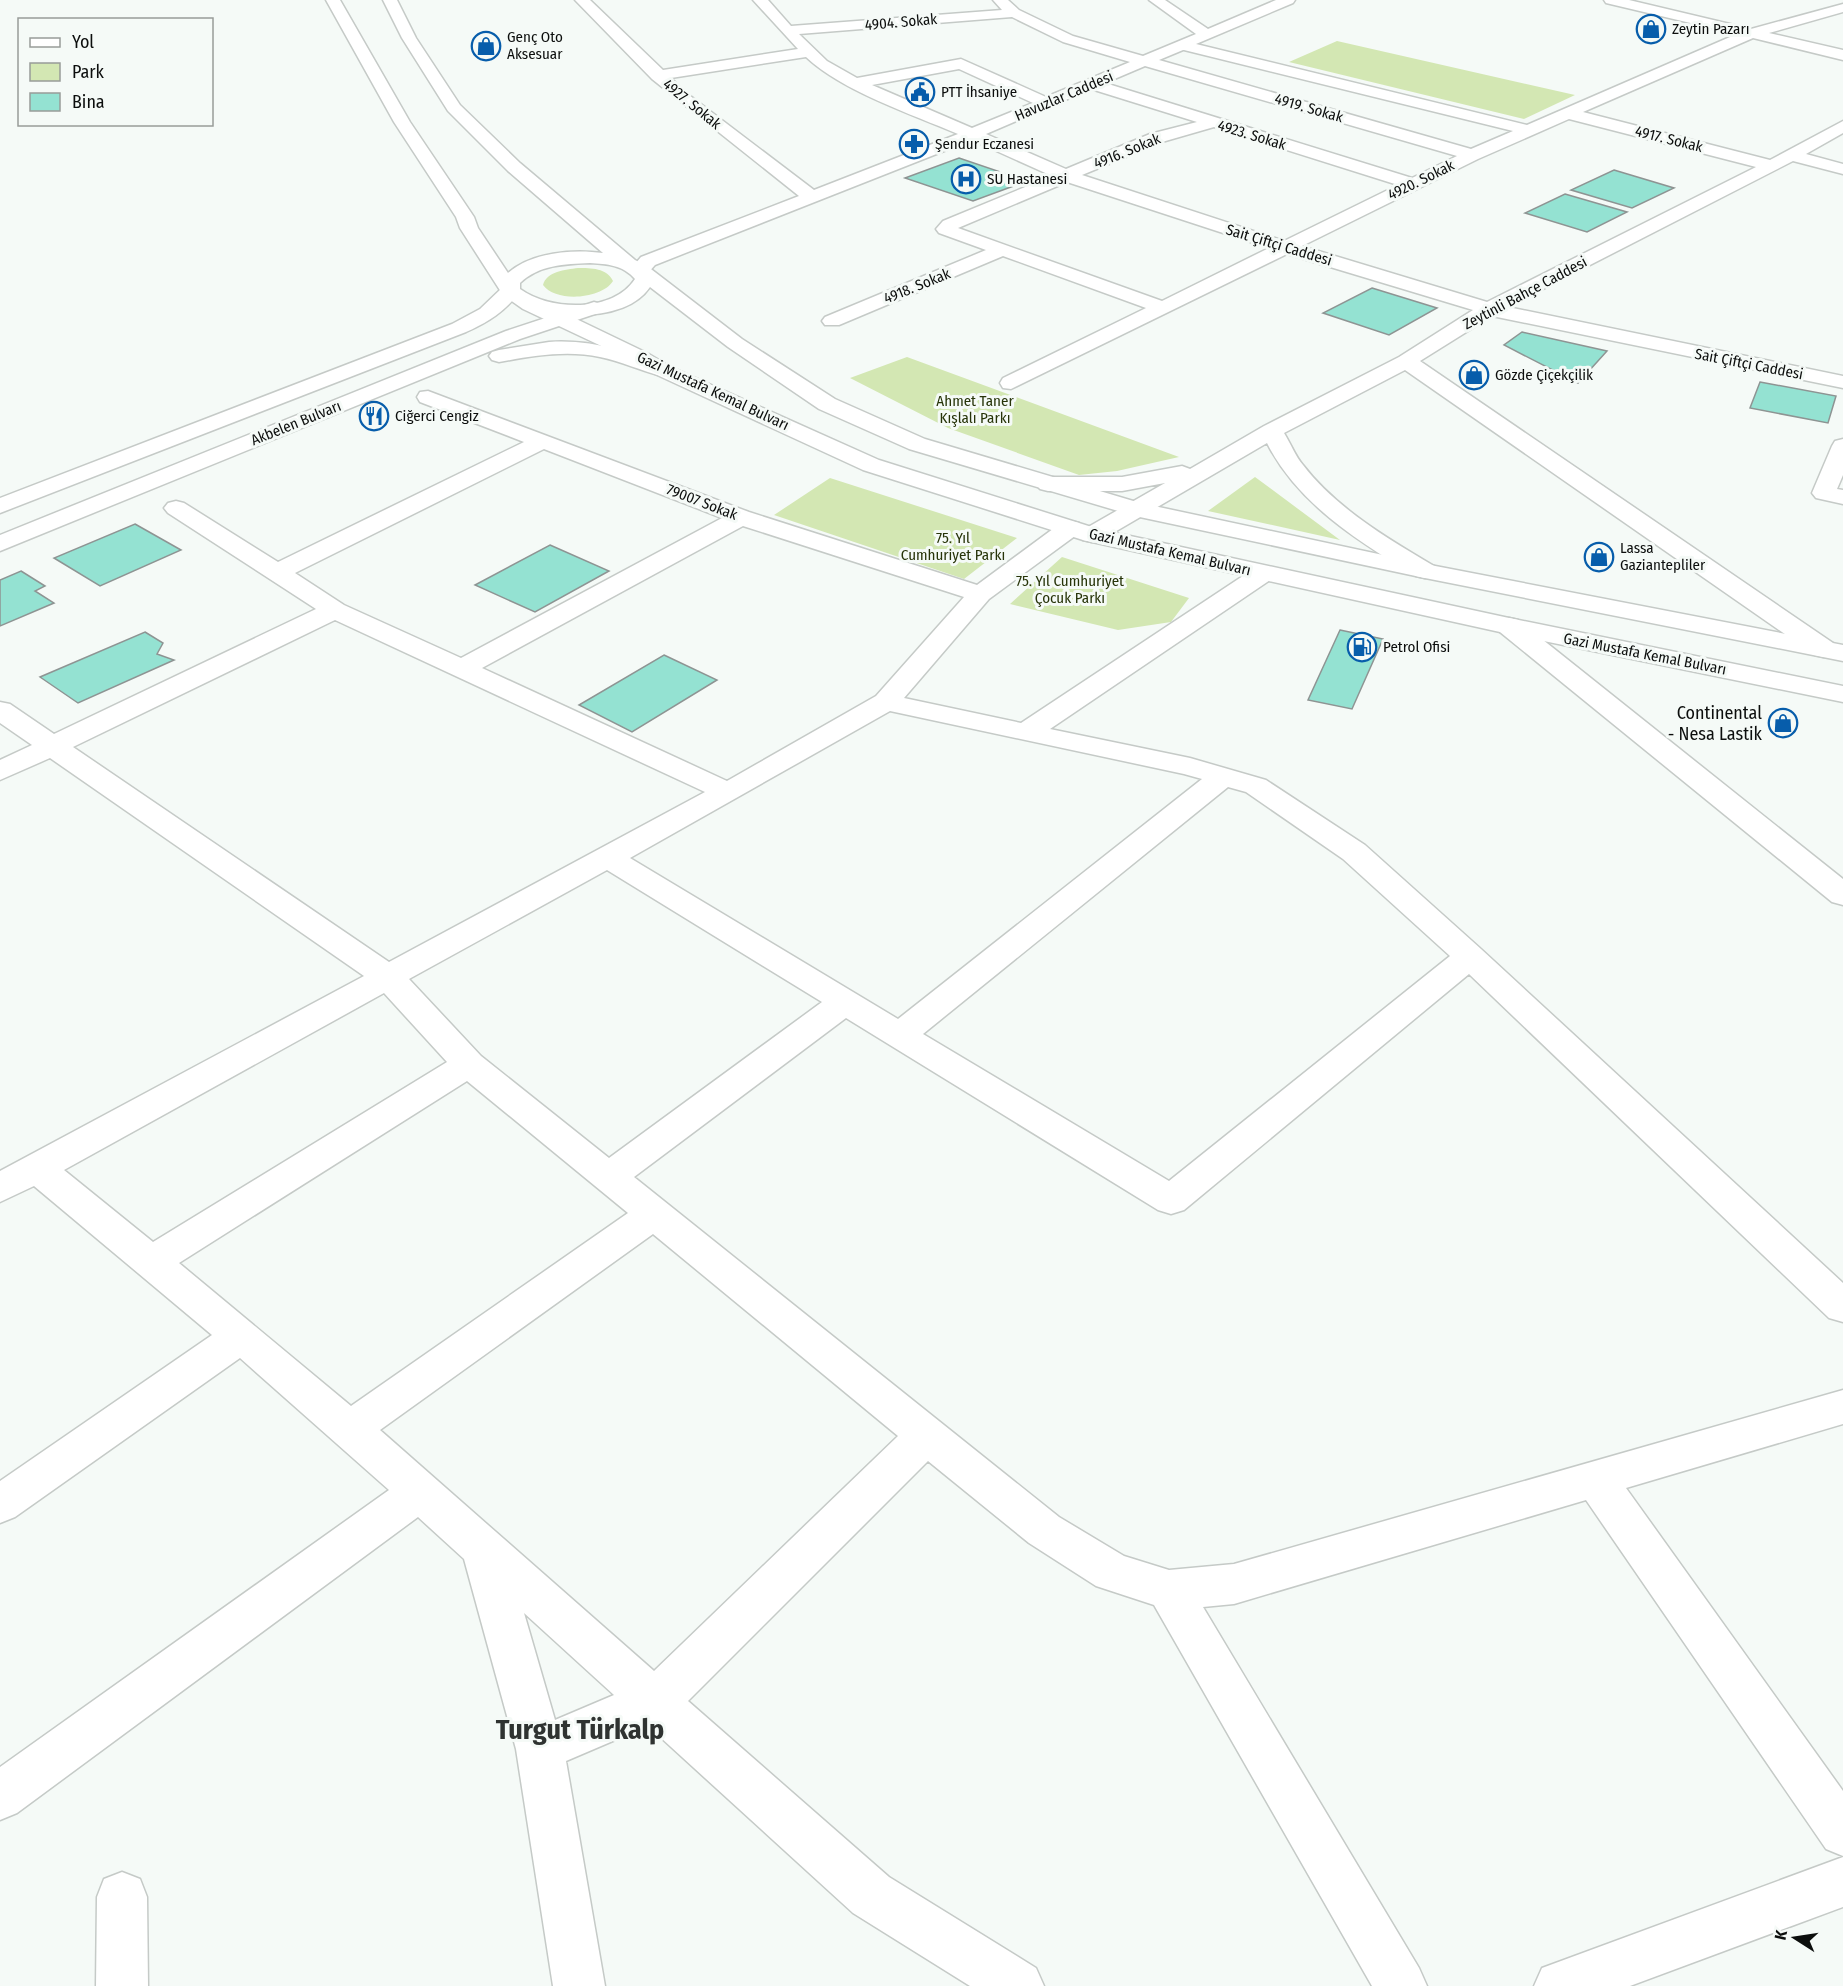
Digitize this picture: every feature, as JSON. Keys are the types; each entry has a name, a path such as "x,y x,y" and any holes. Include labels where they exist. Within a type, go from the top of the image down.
{"main road":[{"path":"333,0 402,122 465,217 469,228 510,291"},
{"name":"Gazi Mustafa Kemal Bulvarı","path":"390,0 409,38 454,108 514,167 634,267 735,343 828,404 917,444 1135,509 1425,571 1834,651"},
{"name":"4927. Sokak","path":"582,0 657,76 812,197"},
{"name":"Sait Çiftçi Caddesi","path":"760,0 787,31 822,64 855,83 1067,176 1285,247 1489,309 1843,382"},
{"path":"1000,0 1014,13"},
{"path":"1156,0 1208,35"},
{"path":"1617,0 1843,55"},
{"name":"Havuzlar Caddesi","path":"634,267 970,135 1184,46 1277,2"},
{"name":"4920. Sokak","path":"1011,383 1472,155 1752,33 1843,8"},
{"name":"4904. Sokak","path":"787,31 1014,13"},
{"name":"4919. Sokak","path":"1014,13 1068,39 1472,155"},
{"path":"1184,46 1528,130"},
{"path":"657,76 810,52"},
{"path":"855,83 961,64 1047,103"},
{"path":"1217,96 1286,71"},
{"name":"4923. Sokak","path":"1091,84 1413,184"},
{"path":"1177,112 1197,104"},
{"name":"4917. Sokak","path":"1566,113 1772,166"},
{"name":"4916. Sokak","path":"1002,250 945,229 949,225 1156,138 1212,123"},
{"name":"Zeytinli Bahçe Caddesi","path":"1048,484 1122,484 1168,477 1210,466 1406,361 1489,309 1772,166 1843,126"},
{"path":"1790,155 1843,169"},
{"path":"1002,250 1164,308"},
{"name":"4918. Sokak","path":"832,321 1002,250"},
{"name":"Akbelen Bulvarı","path":"0,506 482,318 500,304 510,291 510,282 530,267 548,261 590,257 634,267 645,279 642,287 632,296 560,319 418,373 0,544"},
{"name":"Gazi Mustafa Kemal Bulvarı","path":"510,291 517,299 640,357 662,370 872,465 1081,532 1509,626 1843,694"},
{"path":"530,305 560,309 594,308"},
{"path":"418,373 534,349 579,348 616,355 662,370"},
{"path":"1406,361 1834,651"},
{"name":"79007 Sokak","path":"428,397 741,517 980,594"},
{"path":"1272,432 1295,470 1333,508 1389,550 1425,571"},
{"path":"278,572 543,441"},
{"path":"1843,446 1824,493 1843,497"},
{"path":"1018,1986 871,1895 350,1429 241,1336 151,1262 19,1178 728,792 886,702 980,594 1081,532 1135,509 1177,504 1210,483 1210,466"},
{"path":"176,508 335,610 728,792"},
{"path":"461,669 741,517"},
{"path":"1026,732 1264,573"},
{"path":"0,771 335,610"},
{"path":"1509,626 1843,895"},
{"path":"886,702 1190,767 1256,786 1354,852 1470,956 1843,1307"},
{"path":"0,710 387,976 470,1064 1044,1530 1112,1572 1169,1590 1234,1584 1843,1407"},
{"path":"899,1036 1223,777"},
{"path":"607,857 1171,1200 1470,956"},
{"path":"609,1178 846,1001"},
{"path":"151,1262 470,1064"},
{"path":"350,1429 654,1214"},
{"path":"0,1504 241,1336"},
{"path":"540,1749 655,1701 927,1436"},
{"path":"1595,1479 1843,1832"},
{"path":"0,1796 420,1492"},
{"path":"483,1548 540,1749 579,1986"},
{"path":"1169,1590 1401,1986"},
{"path":"1560,1986 1843,1882"},
{"path":"122,1897 122,1986"}],"green space":[{"path":"1337,41 1575,95 1524,119 1289,62"},
{"path":"578,268 603,271 613,281 599,292 579,296 558,294 549,291 543,285 552,274"},
{"name":"Ahmet Taner Kışlalı Parkı","path":"907,357 1179,457 1117,471 1079,475 948,428 850,378"},
{"path":"1255,477 1340,540 1208,511"},
{"name":"75. Yıl Cumhuriyet Parkı","path":"830,478 1017,538 964,579 774,515"},
{"name":"75. Yıl Cumhuriyet Çocuk Parkı","path":"1062,557 1189,598 1171,622 1118,630 1010,604"}],"building":[{"name":"SU Hastanesi","path":"959,158 1027,181 973,201 905,178"},
{"path":"1614,170 1674,188 1632,208 1571,190"},
{"path":"1565,194 1627,212 1587,232 1525,213"},
{"path":"1372,288 1437,308 1389,335 1323,313"},
{"path":"1522,332 1607,351 1578,383 1504,345"},
{"path":"1760,382 1836,396 1828,423 1750,408"},
{"path":"135,524 181,550 100,586 54,558"},
{"path":"550,545 609,571 535,612 475,585"},
{"path":"21,571 45,586 35,591 54,603 0,626 0,580"},
{"path":"1340,630 1383,639 1352,709 1308,700"},
{"path":"145,632 163,643 157,654 174,660 78,703 40,677"},
{"path":"664,655 717,680 632,732 579,705"}],"place":[{"name":"Zeytin Pazarı","path":"1651,29"},
{"name":"Genç Oto Aksesuar","path":"486,46"},
{"name":"PTT İhsaniye","path":"920,92"},
{"name":"Şendur Eczanesi","path":"914,144"},
{"name":"SU Hastanesi","path":"966,179"},
{"name":"Gözde Çiçekçilik","path":"1474,375"},
{"name":"Ciğerci Cengiz","path":"374,416"},
{"name":"Lassa Gaziantepliler","path":"1599,557"},
{"name":"Petrol Ofisi","path":"1362,647"},
{"name":"Continental - Nesa Lastik","path":"1783,723"}],"district":[{"name":"Turgut Türkalp","path":"580,1729"}]}
